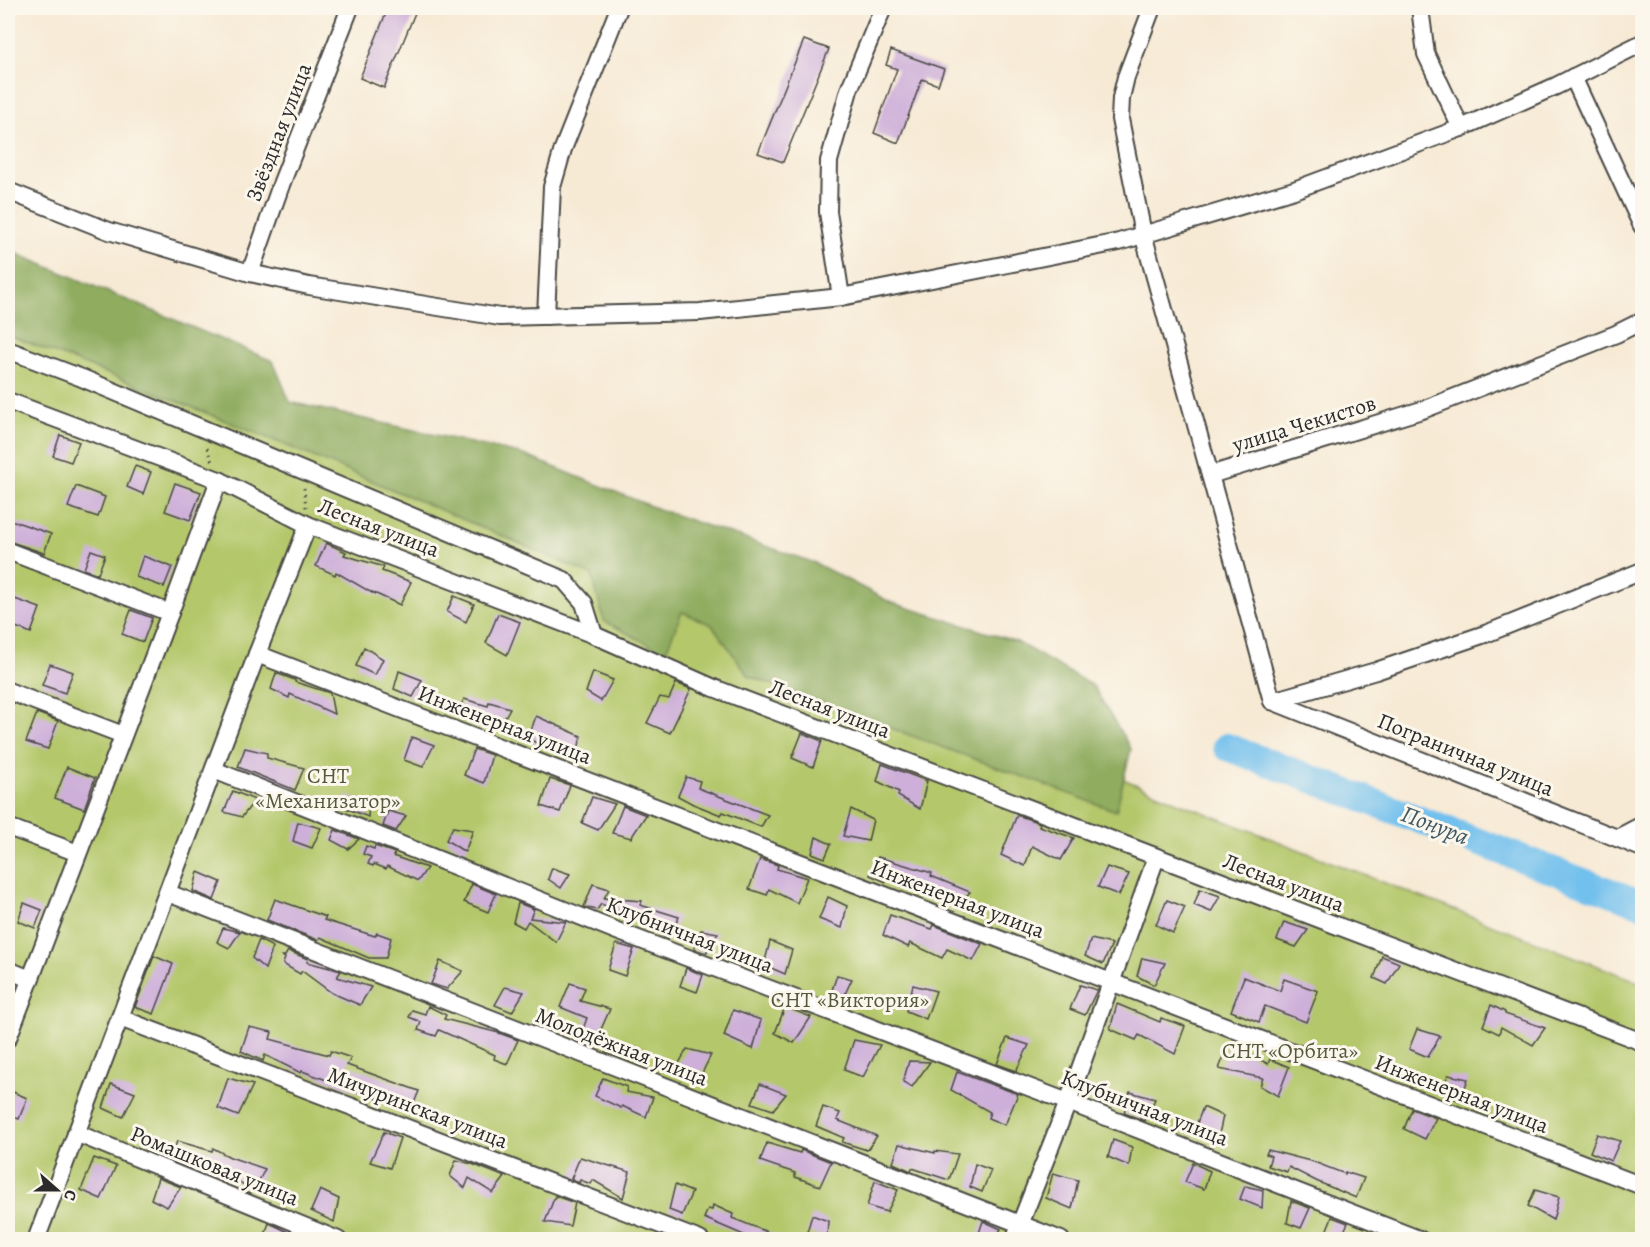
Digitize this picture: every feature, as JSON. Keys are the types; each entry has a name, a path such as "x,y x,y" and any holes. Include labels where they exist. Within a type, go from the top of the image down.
{"street":[{"name":"Звёздная улица","path":"250,273 282,182 350,8"},
{"path":"546,316 552,187 563,149 619,8"},
{"path":"841,297 828,212 829,161 849,90 883,8"},
{"name":"улица Чекистов","path":"1152,8 1126,77 1121,98 1120,119 1143,234 1210,475 1425,409 1616,334 1642,321"},
{"path":"1420,8 1426,54 1461,128"},
{"path":"8,191 109,231 250,273 309,286 500,317 700,312 841,297 1119,242 1294,190 1461,128 1574,78 1642,43"},
{"path":"1574,78 1642,226"},
{"path":"8,350 81,378 564,580 584,603 594,635"},
{"name":"Лесная улица","path":"8,401 219,480 308,525 594,635 714,688 1642,1042"},
{"path":"1210,475 1272,701 1376,671 1488,633 1642,571"},
{"path":"8,1038 219,480"},
{"path":"36,1239 308,525"},
{"path":"8,551 170,613"},
{"name":"Инженерная улица","path":"257,654 1642,1186"},
{"path":"8,691 123,735"},
{"name":"Пограничная улица","path":"1272,701 1642,848"},
{"name":"Клубничная улица","path":"214,770 617,931 1421,1239"},
{"path":"1617,838 1642,825"},
{"path":"8,827 78,853"},
{"path":"1017,1232 1113,981 1156,858"},
{"name":"Молодёжная улица","path":"168,893 1017,1232 1061,1239"},
{"path":"8,970 30,979"},
{"name":"Мичуринская улица","path":"120,1018 700,1239"},
{"name":"Ромашковая улица","path":"76,1133 338,1239"}],"path":[{"path":"200,428 219,480"},
{"path":"302,470 308,525"}],"green space":[{"path":"8,250 273,361 290,402 524,455 658,509 815,563 890,602 1017,642 1093,686 1131,749 1116,811 749,676 712,625 682,612 665,653 604,621 592,575 155,392 8,335"},
{"path":"8,301 1177,802 1642,983 1642,1239 8,1239"}],"building":[{"path":"388,8 417,8 384,88 360,78"},
{"path":"804,40 829,49 783,162 758,153"},
{"path":"891,50 944,69 938,85 922,79 898,143 874,133 897,69 886,65"},
{"path":"60,435 79,442 71,462 53,456"},
{"path":"135,466 151,472 143,494 127,487"},
{"path":"175,483 201,492 190,520 165,511"},
{"path":"76,486 105,497 98,517 68,507"},
{"path":"8,519 51,534 44,553 8,541"},
{"path":"326,543 346,552 344,555 384,567 382,571 411,582 400,605 372,593 336,572 335,575 316,566"},
{"path":"91,550 105,555 98,574 84,569"},
{"path":"143,556 172,567 164,587 136,577"},
{"path":"454,596 474,604 466,622 447,612"},
{"path":"15,599 40,608 31,633 8,624"},
{"path":"131,610 152,618 143,642 122,634"},
{"path":"498,614 520,622 507,655 486,643"},
{"path":"364,647 383,659 375,675 356,666"},
{"path":"50,664 73,672 65,693 42,685"},
{"path":"399,671 422,680 413,697 394,689"},
{"path":"593,672 613,680 601,701 586,692"},
{"path":"276,673 295,680 295,682 330,693 334,714 290,694 289,698 271,689"},
{"path":"676,683 691,689 670,733 647,723 660,697 669,699"},
{"path":"464,699 488,706 489,702 510,708 498,730 459,710"},
{"path":"37,713 58,721 48,749 26,742"},
{"path":"536,716 581,736 576,760 528,739"},
{"path":"802,733 822,741 813,767 792,758"},
{"path":"412,737 434,745 423,767 404,760"},
{"path":"245,748 267,753 267,758 304,768 295,790 238,767"},
{"path":"474,749 492,755 484,783 464,775"},
{"path":"882,764 927,781 920,809 898,796 899,792 877,781"},
{"path":"67,767 95,778 84,809 55,798"},
{"path":"686,777 700,781 698,788 768,815 761,827 723,812 721,815 693,804 678,796"},
{"path":"550,779 570,785 560,812 541,806"},
{"path":"233,791 255,800 242,817 224,812"},
{"path":"347,796 369,804 368,817 343,807"},
{"path":"592,797 615,804 598,830 582,823"},
{"path":"623,806 646,815 631,838 612,833"},
{"path":"851,809 873,820 868,841 843,836"},
{"path":"388,811 406,816 396,831 383,826"},
{"path":"1017,815 1040,823 1039,826 1074,838 1061,860 1032,846 1025,866 1001,855"},
{"path":"298,822 321,828 312,848 293,841"},
{"path":"453,827 473,830 465,852 446,840"},
{"path":"335,830 359,839 348,849 331,840"},
{"path":"816,837 831,844 825,858 812,853"},
{"path":"366,846 374,849 375,846 395,853 393,856 427,868 418,881 387,866 386,869 374,864 373,866 368,864 371,857 363,854"},
{"path":"878,857 932,873 931,876 970,892 960,903 924,895 888,879 886,882 870,875"},
{"path":"760,859 778,865 777,869 807,878 797,903 769,889 767,895 749,889"},
{"path":"1107,867 1129,874 1119,895 1098,887"},
{"path":"552,868 570,874 561,888 548,879"},
{"path":"198,872 221,882 214,900 193,891"},
{"path":"472,884 496,894 488,912 464,902"},
{"path":"593,884 609,889 604,898 642,901 640,905 679,917 668,939 652,930 654,926 601,904 597,910 584,907"},
{"path":"1200,889 1220,896 1211,912 1194,905"},
{"path":"828,897 847,906 842,928 819,919"},
{"path":"275,899 326,917 324,920 375,936 377,933 391,938 386,958 369,958 320,937 318,940 267,920"},
{"path":"1167,900 1185,907 1173,933 1156,925"},
{"path":"24,903 42,910 35,928 18,921"},
{"path":"518,903 534,909 530,918 566,922 556,942 528,921 524,928 513,922"},
{"path":"890,915 932,929 934,925 982,944 973,961 947,949 942,958 910,943 908,947 883,935"},
{"path":"1284,922 1308,930 1296,947 1277,940"},
{"path":"223,928 240,932 229,948 217,942"},
{"path":"701,930 718,933 706,953 694,949"},
{"path":"1091,939 1112,944 1103,964 1085,956"},
{"path":"259,940 273,947 265,969 252,958"},
{"path":"770,941 792,950 785,974 764,965"},
{"path":"616,944 634,949 625,976 608,970"},
{"path":"288,951 308,959 307,962 341,971 337,977 371,987 360,1005 332,993 302,971 300,974 283,964 285,958 282,956 285,956"},
{"path":"154,956 173,964 154,1014 135,1007"},
{"path":"1382,956 1399,963 1387,984 1374,978"},
{"path":"1142,958 1165,963 1154,985 1137,976"},
{"path":"440,961 463,971 447,989 431,984"},
{"path":"686,968 703,975 697,992 680,986"},
{"path":"837,975 852,979 844,996 832,990"},
{"path":"1244,977 1280,991 1284,979 1318,991 1306,1022 1265,1006 1259,1022 1231,1011"},
{"path":"570,983 585,988 580,1001 610,1009 594,1045 579,1040 587,1018 560,1007"},
{"path":"913,985 936,991 926,1019 906,1011"},
{"path":"1080,985 1097,990 1085,1015 1070,1009"},
{"path":"505,987 524,992 512,1012 495,1005"},
{"path":"1117,1004 1160,1022 1161,1018 1185,1026 1175,1054 1139,1035 1136,1040 1110,1029"},
{"path":"1491,1005 1505,1014 1545,1028 1533,1045 1501,1027 1499,1034 1483,1026"},
{"path":"428,1006 446,1015 444,1019 518,1040 507,1064 494,1059 495,1055 439,1030 436,1036 418,1030 421,1022 409,1017 412,1010 425,1014"},
{"path":"785,1007 811,1017 794,1043 775,1033"},
{"path":"733,1010 761,1020 753,1049 724,1036"},
{"path":"249,1027 272,1032 270,1039 329,1055 331,1051 351,1058 347,1065 419,1091 412,1108 379,1096 378,1099 302,1071 301,1073 265,1055 263,1061 241,1051"},
{"path":"1417,1029 1440,1036 1428,1057 1409,1049"},
{"path":"1007,1038 1029,1045 1016,1071 997,1064"},
{"path":"854,1040 880,1045 863,1077 844,1070"},
{"path":"1229,1043 1268,1064 1270,1059 1289,1067 1278,1096 1260,1086 1263,1078 1219,1069"},
{"path":"687,1049 711,1055 699,1079 677,1067"},
{"path":"909,1061 930,1062 912,1087 903,1082"},
{"path":"957,1072 1018,1094 1005,1125 988,1118 990,1112 951,1090"},
{"path":"1448,1075 1468,1079 1460,1101 1441,1093"},
{"path":"228,1078 253,1085 238,1116 218,1108"},
{"path":"603,1078 627,1087 626,1092 653,1097 646,1117 595,1096"},
{"path":"111,1084 135,1093 123,1117 103,1108"},
{"path":"760,1084 786,1094 773,1110 752,1103"},
{"path":"13,1092 27,1098 19,1119 8,1115"},
{"path":"1130,1092 1155,1099 1145,1121 1124,1113"},
{"path":"823,1107 840,1113 837,1120 877,1136 867,1150 842,1142 844,1138 816,1126"},
{"path":"1203,1107 1223,1116 1218,1139 1194,1131"},
{"path":"1412,1109 1436,1118 1425,1139 1404,1129"},
{"path":"384,1132 400,1138 390,1168 370,1162"},
{"path":"1597,1134 1620,1141 1611,1161 1590,1152"},
{"path":"1113,1140 1132,1147 1129,1166 1108,1157"},
{"path":"177,1141 212,1151 213,1148 230,1157 265,1169 254,1190 222,1173 219,1177 194,1161 191,1168 171,1160"},
{"path":"767,1143 800,1153 801,1150 831,1162 820,1186 795,1177 795,1173 760,1161"},
{"path":"899,1144 935,1153 935,1151 958,1154 949,1180 912,1168 911,1171 893,1163"},
{"path":"1268,1150 1364,1178 1356,1198 1289,1167 1287,1172 1268,1166 1271,1156 1266,1154"},
{"path":"580,1157 630,1172 623,1198 593,1180 591,1184 580,1180 579,1183 571,1179"},
{"path":"94,1158 116,1166 101,1199 81,1190"},
{"path":"456,1160 505,1177 493,1193 469,1178 465,1188 450,1176"},
{"path":"1193,1163 1210,1171 1204,1189 1185,1182"},
{"path":"975,1164 991,1170 982,1192 970,1187"},
{"path":"1053,1173 1078,1180 1072,1209 1046,1198"},
{"path":"158,1178 181,1187 167,1207 151,1199"},
{"path":"875,1181 898,1190 887,1212 867,1206"},
{"path":"675,1185 692,1192 682,1215 669,1210"},
{"path":"1245,1186 1263,1190 1262,1208 1240,1199"},
{"path":"320,1190 339,1199 334,1222 311,1211"},
{"path":"1535,1190 1559,1197 1553,1220 1528,1206"},
{"path":"555,1196 575,1203 570,1226 545,1222"},
{"path":"1291,1201 1310,1208 1301,1228 1287,1223"},
{"path":"713,1205 733,1214 732,1218 785,1239 753,1239 704,1218 708,1209 712,1210"},
{"path":"812,1215 828,1221 827,1237 807,1232"},
{"path":"1332,1217 1348,1223 1340,1239 1323,1239"},
{"path":"983,1221 1001,1229 995,1239 977,1239"},
{"path":"269,1223 280,1228 301,1239 263,1239"}],"waterway":[{"name":"Понура","path":"1227,747 1642,904"}],"park label":[{"name":"СНТ «Механизатор»","path":"328,788"},
{"name":"СНТ «Виктория»","path":"850,999"},
{"name":"СНТ «Орбита»","path":"1290,1050"}]}
